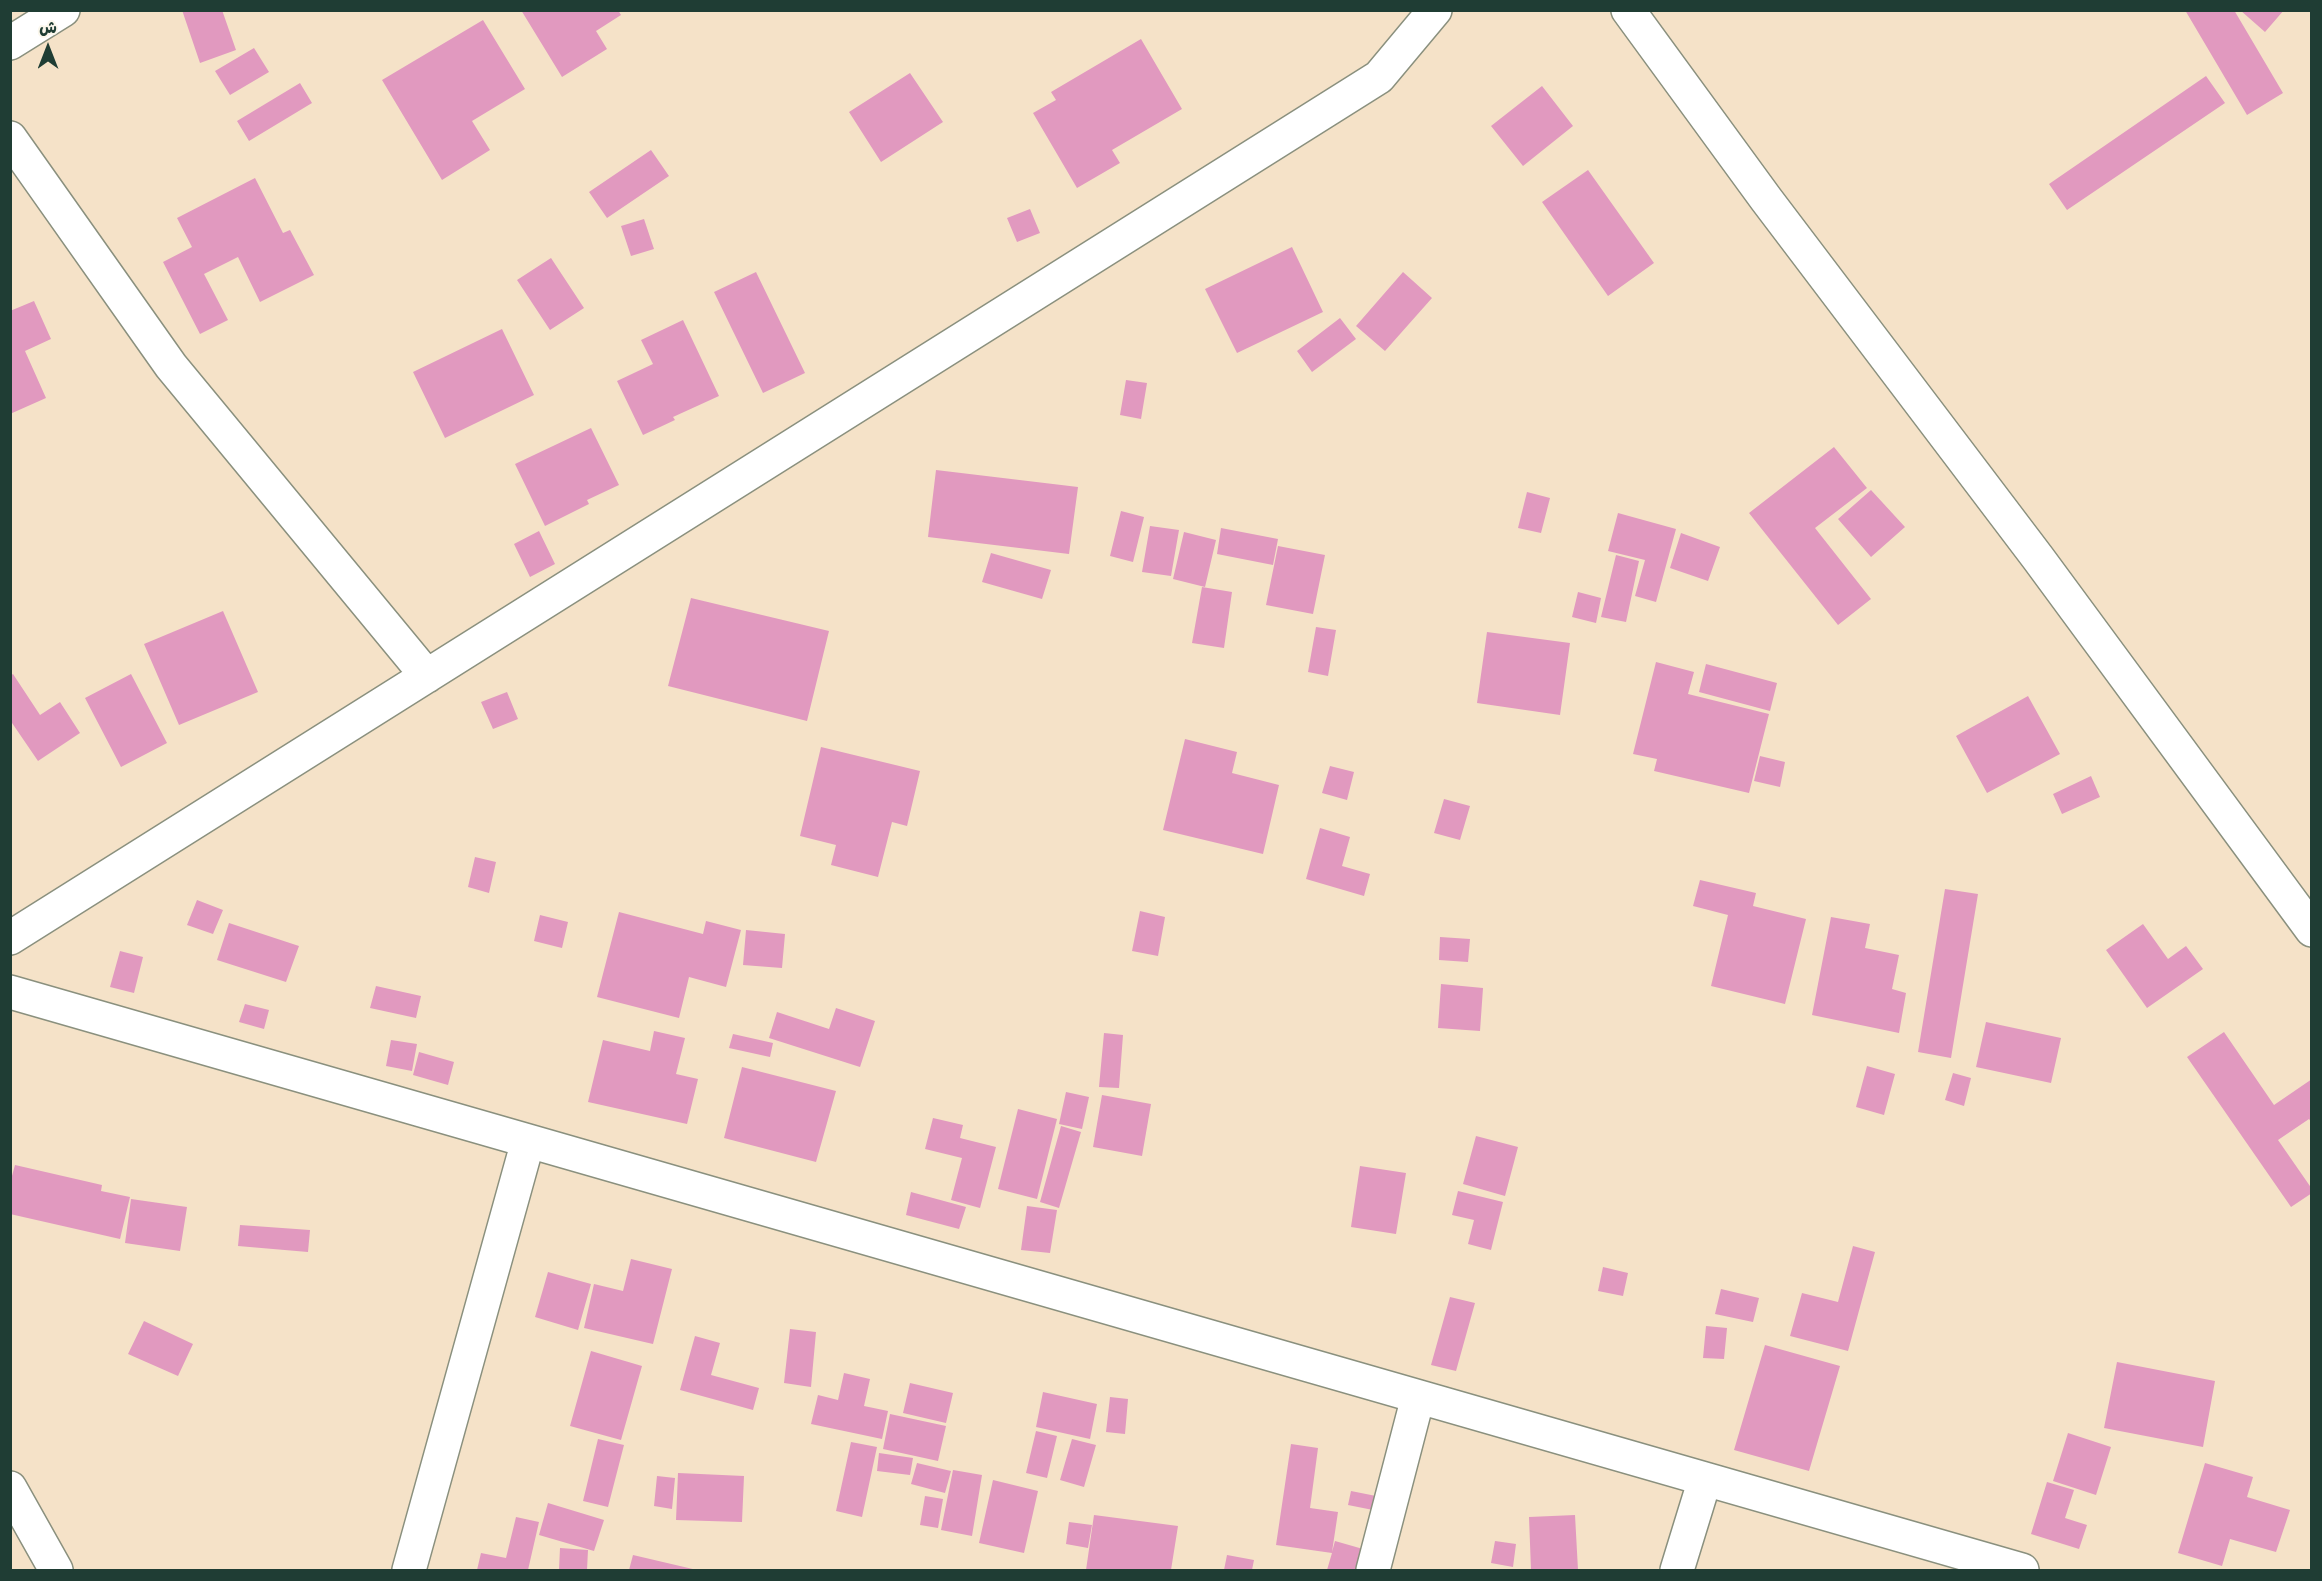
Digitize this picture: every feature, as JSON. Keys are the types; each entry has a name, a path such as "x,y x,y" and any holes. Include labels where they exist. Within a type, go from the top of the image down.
{"street":[{"path":"10,43 63,10"},
{"path":"10,938 1379,77 1435,10"},
{"path":"1628,10 1766,199 2038,558 2312,930"},
{"path":"10,138 171,366 427,676"},
{"path":"10,992 2022,1570"},
{"path":"409,1570 528,1141"},
{"path":"1373,1570 1418,1397"},
{"path":"1677,1570 1705,1479"},
{"path":"10,1488 56,1570"}],"building":[{"path":"182,10 222,10 236,50 200,63"},
{"path":"521,10 618,10 621,15 596,31 607,49 562,77"},
{"path":"2185,10 2234,10 2283,93 2247,115"},
{"path":"2240,10 2284,10 2265,32"},
{"path":"483,20 525,89 472,121 490,150 442,180 382,80"},
{"path":"1141,39 1182,109 1112,150 1120,163 1077,188 1033,113 1056,100 1051,92"},
{"path":"254,48 269,72 230,95 215,71"},
{"path":"910,73 943,122 881,162 849,112"},
{"path":"2206,76 2225,103 2067,210 2049,184"},
{"path":"300,83 312,103 249,141 237,121"},
{"path":"1542,86 1573,126 1523,166 1491,126"},
{"path":"651,150 669,176 607,218 589,192"},
{"path":"1588,170 1654,263 1608,296 1542,202"},
{"path":"255,178 283,233 290,230 314,275 260,302 238,257 204,274 228,320 200,334 163,262 192,247 177,218"},
{"path":"1030,209 1040,233 1017,242 1007,218"},
{"path":"644,219 654,249 631,256 621,226"},
{"path":"1292,247 1323,312 1237,353 1205,289"},
{"path":"551,258 584,308 550,330 517,280"},
{"path":"756,272 805,373 763,393 714,292"},
{"path":"1403,272 1432,298 1385,351 1356,326"},
{"path":"34,301 51,339 25,351 46,398 10,414 10,311"},
{"path":"1340,318 1356,339 1312,372 1297,351"},
{"path":"683,320 719,396 673,417 675,420 643,435 617,381 653,364 641,340"},
{"path":"502,329 534,395 445,438 413,372"},
{"path":"1126,380 1147,383 1141,419 1120,415"},
{"path":"591,428 619,485 587,500 589,504 545,526 515,464"},
{"path":"1834,447 1867,488 1815,528 1871,599 1838,625 1749,513"},
{"path":"936,470 1078,487 1069,554 928,537"},
{"path":"1871,490 1905,527 1871,557 1838,519"},
{"path":"1527,492 1550,498 1541,533 1518,528"},
{"path":"1121,511 1144,517 1133,562 1110,556"},
{"path":"1618,513 1676,529 1656,602 1635,596 1645,560 1608,551"},
{"path":"1150,526 1179,530 1171,576 1142,572"},
{"path":"1221,528 1278,539 1273,565 1217,554"},
{"path":"539,531 555,564 530,577 514,544"},
{"path":"1184,532 1216,540 1205,587 1173,579"},
{"path":"1681,533 1720,547 1708,581 1670,568"},
{"path":"1278,546 1325,555 1313,614 1266,605"},
{"path":"991,553 1051,570 1042,599 982,582"},
{"path":"1616,555 1639,561 1626,622 1601,617"},
{"path":"1202,587 1232,592 1224,648 1192,643"},
{"path":"1578,592 1601,598 1596,623 1572,617"},
{"path":"691,598 829,631 807,721 668,686"},
{"path":"223,611 258,692 179,725 144,644"},
{"path":"1316,627 1336,630 1328,676 1308,672"},
{"path":"1487,632 1570,643 1560,715 1477,703"},
{"path":"1656,662 1694,672 1688,694 1769,714 1749,793 1654,771 1657,759 1633,754"},
{"path":"1706,664 1777,683 1770,711 1699,692"},
{"path":"13,674 40,715 60,702 80,733 38,761 10,720 10,676"},
{"path":"131,674 167,743 121,767 85,698"},
{"path":"507,692 518,719 493,729 481,702"},
{"path":"2028,696 2060,754 1987,793 1956,736"},
{"path":"1185,739 1237,752 1232,773 1279,785 1263,854 1163,830"},
{"path":"821,747 920,771 907,826 892,822 878,877 831,865 836,845 800,836"},
{"path":"1760,756 1785,762 1780,787 1754,781"},
{"path":"1330,766 1354,772 1347,800 1322,793"},
{"path":"2091,776 2100,797 2062,814 2053,794"},
{"path":"1444,799 1470,806 1460,840 1434,833"},
{"path":"1320,828 1350,837 1342,866 1370,874 1364,896 1306,879"},
{"path":"475,857 496,862 489,893 468,887"},
{"path":"1700,880 1756,893 1753,906 1806,919 1785,1004 1711,986 1728,915 1693,906"},
{"path":"1945,889 1978,894 1951,1058 1918,1052"},
{"path":"197,900 223,910 213,934 187,925"},
{"path":"1140,911 1165,917 1158,956 1132,951"},
{"path":"619,912 703,934 706,921 741,930 726,987 689,977 679,1018 597,997"},
{"path":"540,915 568,922 562,948 534,941"},
{"path":"1831,917 1870,924 1865,948 1899,955 1892,989 1906,993 1899,1033 1812,1015"},
{"path":"229,923 299,946 286,982 217,960"},
{"path":"2143,924 2168,959 2186,946 2203,969 2147,1008 2106,950"},
{"path":"746,930 785,934 782,968 743,965"},
{"path":"1440,937 1470,939 1468,962 1439,960"},
{"path":"120,951 143,957 134,993 110,987"},
{"path":"1441,984 1483,988 1480,1031 1438,1028"},
{"path":"376,986 421,996 416,1018 370,1008"},
{"path":"245,1004 269,1010 264,1029 239,1022"},
{"path":"836,1008 875,1021 860,1067 769,1038 777,1012 829,1029"},
{"path":"1986,1022 2061,1038 2051,1083 1976,1067"},
{"path":"654,1031 685,1038 676,1074 698,1079 687,1124 588,1102 603,1040 650,1051"},
{"path":"2224,1032 2274,1105 2312,1079 2312,1123 2309,1119 2278,1140 2312,1189 2312,1193 2291,1207 2187,1057"},
{"path":"1104,1033 1123,1035 1119,1088 1099,1087"},
{"path":"733,1034 773,1043 770,1057 729,1048"},
{"path":"391,1040 417,1044 412,1071 386,1066"},
{"path":"419,1052 454,1062 448,1085 413,1075"},
{"path":"1867,1066 1895,1074 1884,1115 1856,1107"},
{"path":"742,1067 836,1091 816,1162 724,1138"},
{"path":"1953,1073 1971,1078 1964,1106 1945,1100"},
{"path":"1066,1092 1089,1097 1082,1129 1059,1124"},
{"path":"1102,1095 1151,1104 1142,1156 1093,1147"},
{"path":"1018,1109 1057,1119 1037,1199 998,1189"},
{"path":"933,1118 963,1125 960,1138 996,1147 980,1208 951,1200 962,1158 925,1149"},
{"path":"1061,1126 1081,1132 1059,1208 1040,1202"},
{"path":"1476,1136 1518,1147 1505,1196 1463,1184"},
{"path":"15,1165 102,1185 101,1191 130,1197 120,1239 10,1214 10,1183"},
{"path":"1360,1166 1406,1173 1396,1234 1351,1227"},
{"path":"1458,1191 1503,1202 1491,1250 1468,1244 1474,1220 1452,1215"},
{"path":"911,1192 966,1207 959,1229 906,1215"},
{"path":"131,1199 187,1207 180,1251 125,1243"},
{"path":"1027,1206 1057,1210 1050,1253 1021,1250"},
{"path":"240,1225 310,1230 308,1252 238,1246"},
{"path":"1853,1246 1875,1252 1848,1351 1790,1336 1802,1293 1838,1302"},
{"path":"631,1259 672,1269 653,1344 584,1328 594,1284 623,1291"},
{"path":"1603,1267 1628,1273 1623,1296 1598,1291"},
{"path":"548,1272 591,1284 578,1330 535,1317"},
{"path":"1721,1289 1759,1298 1753,1322 1715,1314"},
{"path":"1450,1297 1475,1303 1456,1371 1431,1365"},
{"path":"144,1321 193,1344 178,1376 128,1354"},
{"path":"1706,1326 1727,1328 1724,1359 1703,1358"},
{"path":"790,1329 816,1332 811,1387 784,1383"},
{"path":"695,1336 720,1343 711,1375 759,1388 753,1410 680,1390"},
{"path":"1765,1345 1840,1366 1809,1471 1734,1450"},
{"path":"591,1351 642,1366 621,1440 570,1426"},
{"path":"2117,1362 2215,1381 2203,1447 2104,1428"},
{"path":"844,1373 870,1379 864,1406 888,1411 882,1439 811,1424 818,1395 838,1400"},
{"path":"910,1383 953,1393 946,1423 903,1413"},
{"path":"1043,1392 1097,1404 1090,1439 1036,1427"},
{"path":"1110,1397 1128,1399 1125,1434 1106,1432"},
{"path":"890,1414 946,1426 938,1461 883,1449"},
{"path":"1036,1431 1057,1436 1047,1478 1026,1473"},
{"path":"2068,1433 2111,1447 2096,1495 2053,1481"},
{"path":"598,1439 624,1445 608,1507 583,1501"},
{"path":"1072,1439 1096,1445 1084,1487 1060,1480"},
{"path":"851,1442 877,1447 862,1517 836,1511"},
{"path":"1291,1444 1318,1448 1310,1508 1338,1512 1332,1552 1335,1541 1363,1549 1357,1570 1327,1570 1332,1553 1276,1545"},
{"path":"879,1453 913,1458 910,1475 877,1471"},
{"path":"917,1463 951,1471 945,1493 911,1484"},
{"path":"2205,1463 2253,1477 2247,1497 2290,1510 2276,1552 2230,1539 2222,1566 2178,1553"},
{"path":"953,1470 982,1475 972,1536 941,1530"},
{"path":"678,1473 744,1476 742,1522 676,1520"},
{"path":"657,1476 675,1478 672,1509 654,1506"},
{"path":"993,1480 1038,1491 1024,1553 979,1543"},
{"path":"2047,1482 2074,1490 2065,1518 2087,1525 2079,1549 2031,1534"},
{"path":"1351,1491 1376,1496 1373,1510 1348,1505"},
{"path":"925,1496 943,1499 938,1528 920,1525"},
{"path":"548,1503 604,1520 594,1551 539,1535"},
{"path":"1094,1515 1178,1526 1171,1570 1086,1570"},
{"path":"1575,1515 1578,1570 1531,1570 1529,1517"},
{"path":"516,1517 539,1522 528,1570 477,1570 481,1553 506,1558"},
{"path":"1069,1522 1092,1525 1088,1548 1066,1544"},
{"path":"1495,1541 1516,1544 1513,1567 1491,1563"},
{"path":"560,1548 588,1550 587,1570 559,1570"},
{"path":"633,1555 697,1570 629,1570"},
{"path":"1227,1555 1254,1560 1252,1570 1224,1570"}]}
